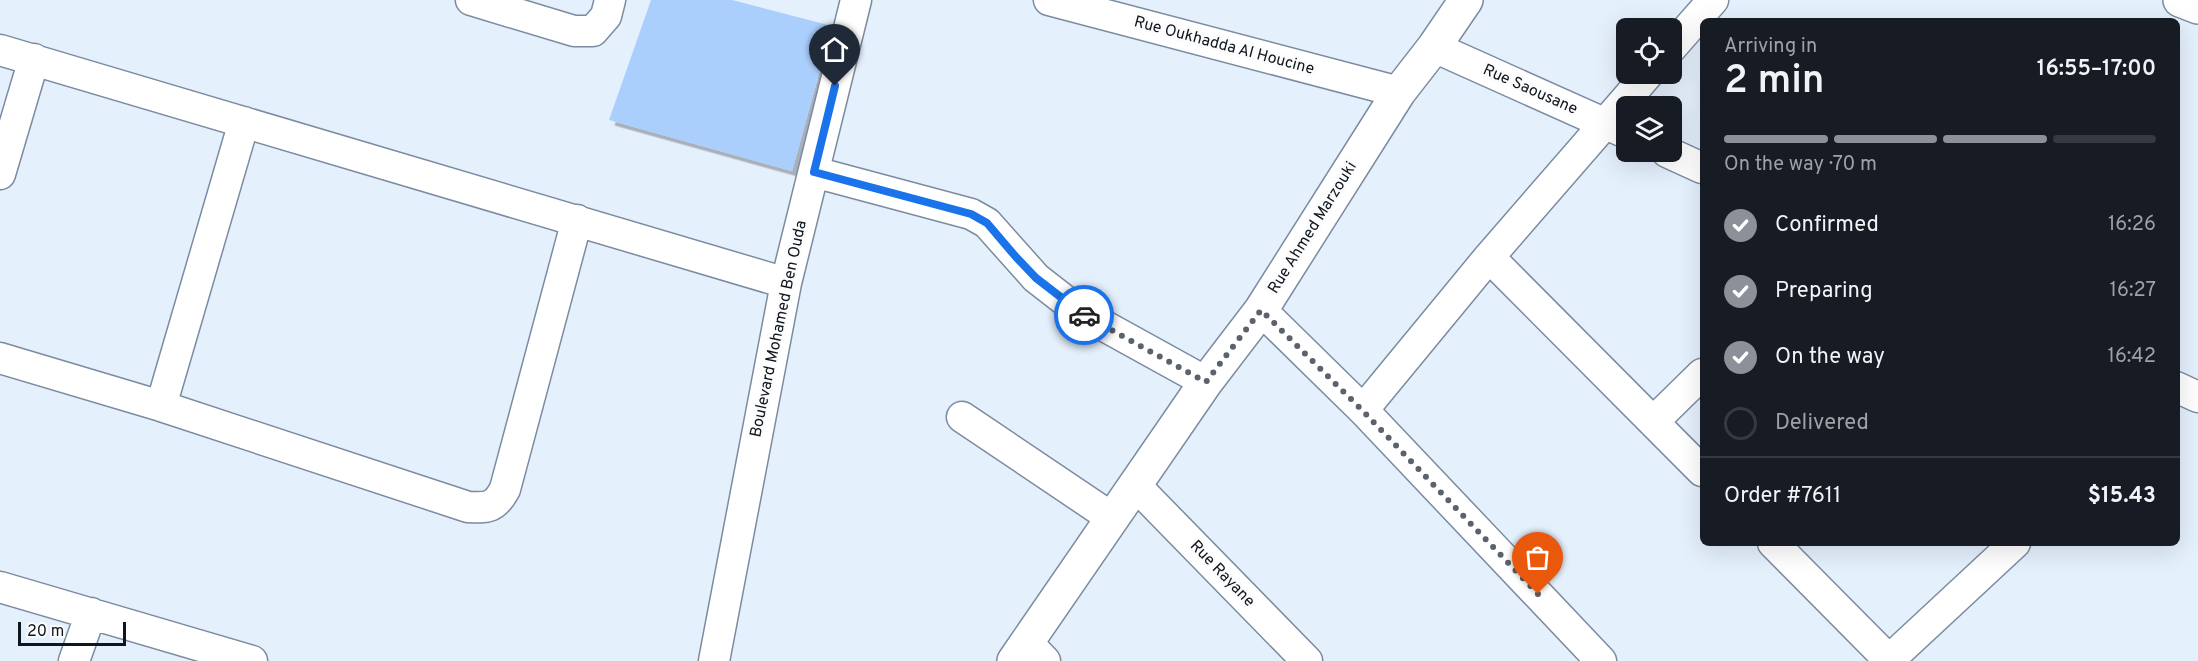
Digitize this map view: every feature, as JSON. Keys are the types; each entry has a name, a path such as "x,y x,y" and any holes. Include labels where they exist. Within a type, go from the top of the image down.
{"main road":[{"name":"Rue Ahmed Marzouki","path":"1029,655 1113,519 1206,382 1261,310 1399,92 1434,47 1466,0"},
{"path":"2180,0 2198,7"}],"street":[{"path":"471,0 574,31 593,31 606,16 610,0"},
{"name":"Boulevard Mohamed Ben Ouda","path":"714,661 786,283 856,0"},
{"name":"Rue Oukhadda Al Houcine","path":"1049,0 1399,92"},
{"path":"1682,35 1713,0"},
{"name":"Rue Saousane","path":"1434,47 1615,128"},
{"path":"0,50 786,283"},
{"path":"0,174 34,59"},
{"path":"1362,410 1490,257 1615,128 1642,84"},
{"path":"161,406 244,122"},
{"path":"1682,159 1700,167"},
{"path":"814,172 971,214 987,223 1036,278 1080,313 1206,382"},
{"path":"0,358 161,406 468,507 484,508 500,499 504,489 577,220"},
{"path":"1490,257 1700,469"},
{"path":"1261,310 1362,410 1601,661"},
{"path":"1654,421 1700,376"},
{"path":"962,417 1113,519"},
{"name":"Rue Rayane","path":"1136,486 1307,661"},
{"path":"1776,546 1888,661 2012,546"},
{"path":"0,586 252,661"},
{"path":"74,661 91,613"}],"building":[{"path":"651,0 732,0 832,26 792,171 609,120"}],"way so far":[{"path":"1084,315 1206,382 1261,310 1362,410 1538,594"}],"route":[{"path":"835,86 814,172 971,214 987,223 1036,278 1084,315"}]}
